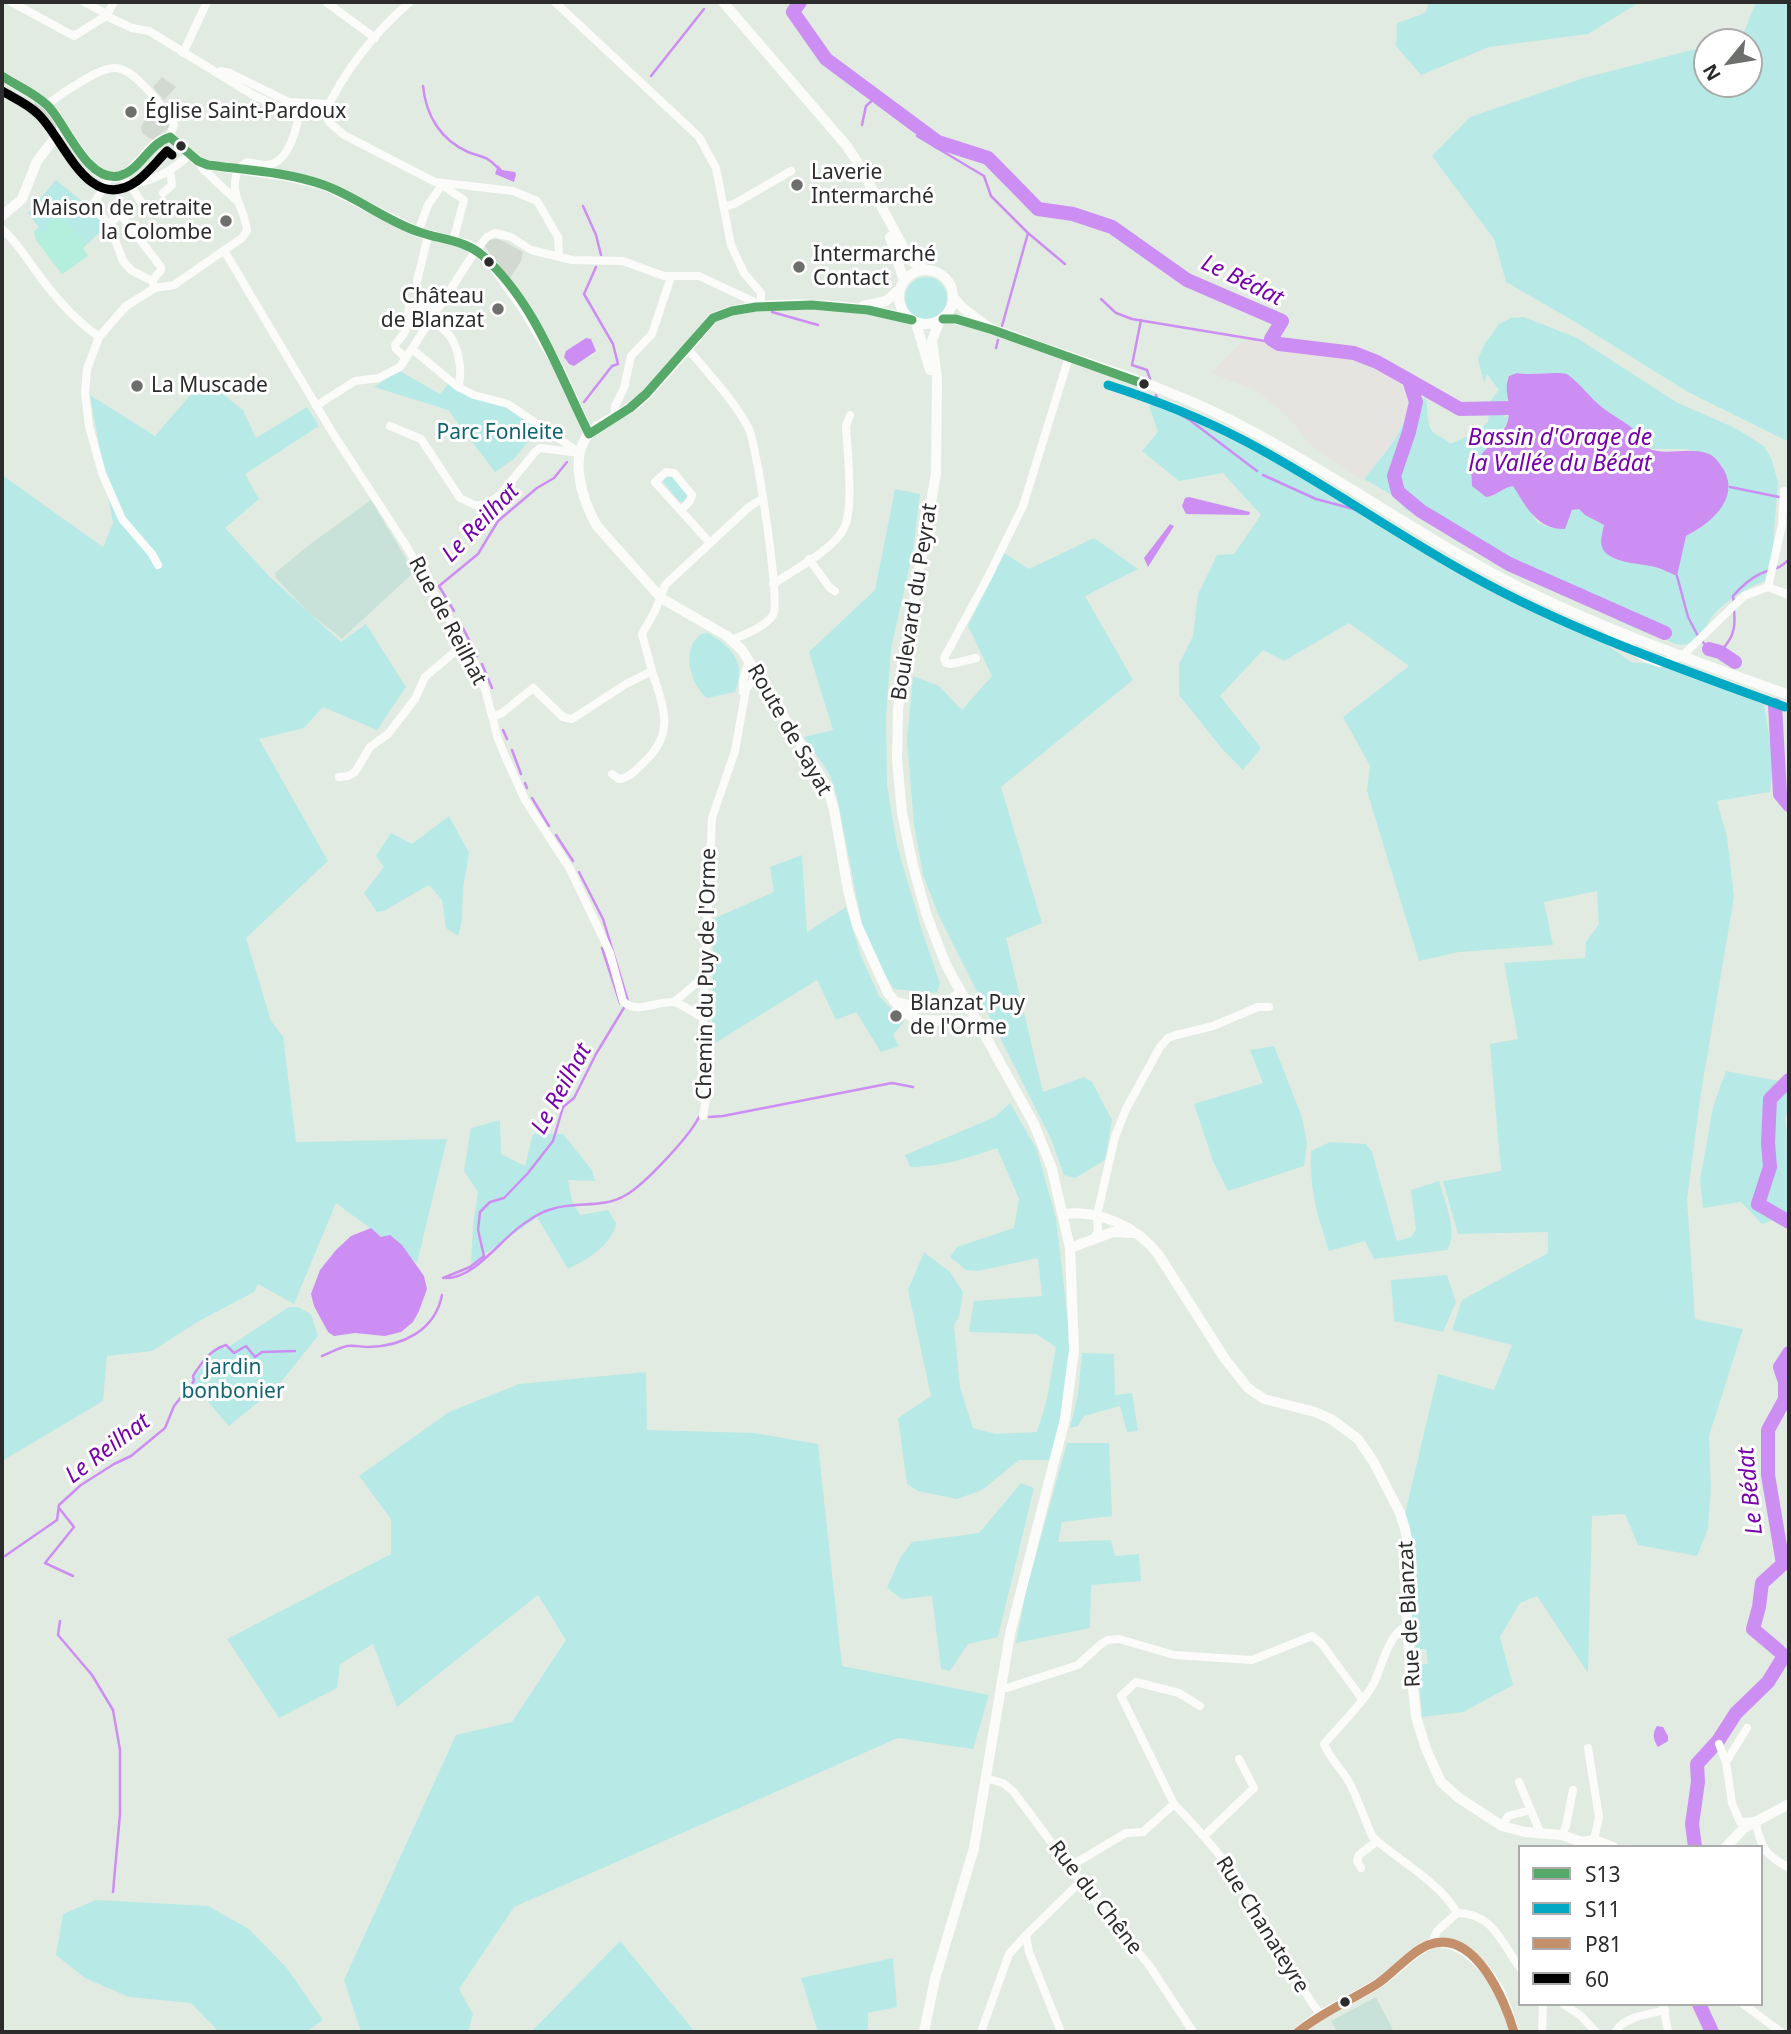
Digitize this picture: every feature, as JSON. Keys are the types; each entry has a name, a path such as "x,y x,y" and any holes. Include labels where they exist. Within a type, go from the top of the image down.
{"main road":[{"path":"723,2 858,163 912,261 948,280 954,298 993,330"},
{"path":"2,76 47,106 98,171 115,177 134,167 158,142 170,137 208,165 324,185 423,234 476,250 491,263 523,308 559,368 589,434 643,398 713,318 724,312 761,305 856,307 891,313 927,325 956,319 1173,394 1232,420 1462,556 1548,601 1602,625 1789,695"},
{"path":"813,108 852,166 891,237 902,285 900,303 902,310 914,321"},
{"path":"2,216 22,200 37,161 63,128"},
{"path":"856,307 886,301 914,273 926,270"},
{"path":"941,320 952,306 954,298"},
{"name":"Boulevard du Peyrat","path":"924,2032 935,1979 974,1848 1000,1687 1022,1583 1070,1395 1074,1350 1070,1248 1052,1169 1034,1124 946,965 927,916 902,813 897,759 898,710 903,665 936,473 937,379 932,341 941,320"},
{"name":"Boulevard du Peyrat","path":"914,321 932,379 937,419"},
{"name":"Route de Sayat","path":"589,434 580,453 579,467 582,490 590,513 607,538 661,597 732,640 758,674 829,793 857,925 878,974 894,1001 904,1013 920,1020 977,1022"},
{"path":"894,1001 930,1009 961,993"},
{"name":"Rue de Blanzat","path":"1064,1214 1079,1212 1097,1215 1138,1235 1158,1254 1226,1359 1252,1392 1271,1402 1315,1412 1354,1435 1366,1450 1400,1513 1405,1528 1408,1545 1407,1627 1418,1727 1436,1773 1449,1790 1502,1826 1562,1835 1585,1844"},
{"path":"1070,1248 1113,1232 1138,1235"},
{"path":"1728,1845 1755,1821 1789,1804"},
{"path":"1298,2032 1320,2014 1380,1982 1432,1943 1451,1944 1484,1966 1494,1979 1514,2032"}],"street":[{"path":"11,2 74,36 106,16 114,2"},
{"path":"84,2 132,28 159,36 183,53 273,105 299,116 325,113"},
{"path":"183,53 207,2"},
{"path":"326,2 374,38"},
{"path":"410,2 363,52 325,113 329,122 344,135 442,185 464,200 453,241"},
{"path":"316,406 355,381 385,376 400,367 476,250 487,237 495,233 511,237 531,250 581,262 623,261 671,277 699,276 761,305 761,293 744,273 731,246 716,167 699,138 555,2"},
{"path":"47,106 88,78 115,68 127,73 151,91 174,124 170,137"},
{"path":"217,73 230,73 289,102 329,104"},
{"path":"142,203 130,186 115,177 93,206 109,224 123,261 131,270 153,285 174,285 225,252 247,231 236,200 234,186 238,169 247,162 265,165 275,163 283,157 299,116"},
{"path":"130,186 170,172 194,157 214,181 236,200"},
{"path":"724,207 791,171"},
{"path":"163,193 172,185 170,172"},
{"path":"417,281 428,205 442,185"},
{"path":"442,185 513,191 537,201 558,237 559,256"},
{"path":"109,224 120,214 161,270 153,285 126,306 99,337 87,369 85,393 92,435 112,500 122,519 158,565"},
{"path":"2,229 45,284 85,327 99,337"},
{"name":"Rue de Reilhat","path":"225,252 316,406 405,544 477,667 498,739 525,800 570,869 610,953 626,1003 637,1007 674,1002"},
{"path":"614,418 629,361 657,324 671,277"},
{"path":"406,358 395,345 405,332 409,306 437,310"},
{"path":"432,319 451,337 456,347 461,377 457,387"},
{"path":"405,332 457,387 474,395 508,404 580,453"},
{"path":"687,348 736,409 750,433 762,498 776,601 774,614 760,626 732,640"},
{"path":"976,658 951,664 946,663 944,658 1023,506 1069,357"},
{"path":"774,584 834,541 842,532 848,516 846,426 850,415"},
{"path":"390,426 421,439 460,498 475,505 485,505 500,495 540,448 580,453"},
{"path":"681,510 692,495 674,473 666,472 655,482 710,543"},
{"path":"1768,587 1782,525 1784,491"},
{"path":"612,775 619,779 626,778 654,754 665,731 665,720 642,634 665,585 762,498"},
{"path":"809,559 835,591"},
{"path":"1682,656 1744,596 1768,587 1789,595"},
{"path":"339,777 355,772 370,747 388,734 415,699 425,677 464,644"},
{"path":"743,697 743,680 749,661"},
{"path":"493,717 533,688 563,717 572,719 626,684 652,671"},
{"name":"Chemin du Puy de l'Orme","path":"704,1116 706,1098 703,1018 712,818 735,751 743,697 750,682 758,674"},
{"path":"703,1018 674,1002 699,981 705,971"},
{"path":"1094,1239 1098,1231 1097,1215 1118,1130 1126,1109 1163,1043 1176,1035 1213,1026 1258,1007 1269,1007"},
{"path":"1407,1627 1396,1634 1373,1685 1324,1744 1329,1758 1342,1771 1350,1785 1372,1836 1437,1887 1450,1900 1457,1913"},
{"path":"1000,1687 1007,1688 1077,1665 1108,1640 1119,1639 1174,1655 1247,1661 1312,1636 1321,1643 1362,1699"},
{"name":"Rue Chanateyre","path":"1200,1706 1179,1693 1136,1682 1121,1696 1174,1804 1229,1866 1250,1896 1302,1991 1320,2014"},
{"path":"1726,1762 1747,1728"},
{"path":"1719,1744 1726,1762 1732,1803 1741,1822 1736,1838"},
{"path":"1585,1844 1599,1817 1588,1748"},
{"name":"Rue Chanateyre","path":"1204,1836 1254,1788 1239,1759"},
{"name":"Rue du Chêne","path":"985,1777 1003,1783 1013,1791 1080,1882 1149,1965 1193,2032"},
{"path":"1519,1782 1540,1832"},
{"path":"1562,1835 1573,1790"},
{"path":"1069,1867 1126,1833 1143,1832 1174,1804"},
{"path":"1502,1826 1508,1816 1531,1810"},
{"path":"1741,1822 1755,1821 1762,1845"},
{"path":"1361,1868 1357,1861 1359,1855 1377,1841"},
{"path":"1763,1846 1768,1856 1789,1868"},
{"path":"981,2032 1009,1954 1080,1882"},
{"path":"1432,1943 1437,1931 1457,1913 1471,1913 1488,1921 1518,1965"},
{"path":"1026,1935 1061,2032"},
{"path":"1542,2032 1543,2006"},
{"path":"1566,2006 1587,2022 1595,2032"},
{"path":"1746,2006 1780,2032"},
{"path":"1615,2032 1620,2024 1631,2018 1664,2007 1668,2032"}],"shaded area":[{"path":"162,77 176,87 164,100 153,87"},
{"path":"36,101 57,126 52,133 28,113"},
{"path":"155,103 172,125 153,140 142,133 141,127"},
{"path":"56,216 63,217 86,245 83,248 88,256 62,274 36,240 34,232 46,231 49,222"},
{"path":"497,239 523,252 521,261 509,280 484,245 487,240"},
{"path":"1247,337 1350,352 1376,365 1410,392 1408,415 1392,444 1362,481 1312,447 1287,416 1257,391 1211,373"},
{"path":"371,500 414,572 342,639 308,612 276,578 275,573"},
{"path":"1376,1997 1394,2032 1337,2032 1331,2021"}],"green space":[{"path":"1429,2 1640,2 1588,34 1489,47 1421,75 1396,46 1397,23 1425,13"},
{"path":"1756,2 1789,2 1789,442 1688,392 1506,282 1494,239 1432,156 1470,117 1584,78 1693,50 1693,98 1763,98 1763,28 1746,28"},
{"path":"56,180 88,206 107,226 83,248 88,256 62,274 36,240 34,231 39,228 28,213"},
{"path":"926,277 941,283 947,298 941,313 926,319 911,313 905,298 911,283"},
{"path":"1524,317 1577,338 1676,402 1735,428 1764,446 1772,460 1778,483 1771,568 1765,581 1741,593 1719,609 1693,641 1683,645 1676,644 1608,615 1552,585 1505,569 1486,557 1481,549 1483,543 1476,540 1472,547 1461,544 1406,510 1395,497 1364,479 1398,433 1412,400 1419,406 1420,398 1426,399 1432,431 1450,444 1473,434 1488,422 1490,401 1499,390 1487,374 1484,383 1478,359 1499,324 1511,318","holes":["1567,374 1600,406 1640,435 1643,444 1651,449 1686,449 1714,457 1728,479 1724,502 1701,528 1686,536 1677,568 1672,574 1656,567 1608,555 1601,542 1604,525 1579,508 1573,510 1566,522 1551,528 1538,523 1513,485 1486,497 1472,486 1471,468 1497,437 1509,416 1504,417 1505,414 1498,406 1509,398 1507,380 1509,376"]},
{"name":"Parc Fonleite","path":"398,370 440,394 448,384 507,405 540,427 514,459 495,472 448,410 374,387"},
{"path":"204,379 243,410 256,438 307,407 319,426 245,474 259,499 225,528 270,577 341,642 366,624 406,687 377,730 323,707 304,728 259,739 328,861 246,938 271,1021 283,1036 296,1142 447,1139 417,1263 336,1203 294,1304 258,1284 254,1292 199,1321 152,1351 107,1356 103,1401 2,1461 2,475 103,547 113,523 90,395 155,436"},
{"path":"1160,402 1184,409 1291,466 1489,584 1587,631 1631,662 1674,666 1764,705 1773,760 1770,792 1717,801 1727,837 1734,897 1700,1099 1687,1199 1695,1319 1743,1329 1709,1436 1711,1488 1708,1529 1697,1556 1638,1545 1625,1514 1592,1516 1588,1673 1537,1596 1520,1603 1500,1637 1513,1685 1463,1712 1422,1717 1418,1665 1428,1664 1426,1649 1416,1649 1411,1619 1413,1544 1405,1514 1438,1374 1494,1390 1512,1345 1452,1330 1462,1300 1548,1253 1548,1232 1458,1234 1443,1181 1501,1171 1490,1044 1518,1039 1504,963 1585,958 1586,942 1599,924 1597,891 1544,902 1553,945 1459,952 1419,961 1367,791 1370,766 1343,717 1409,666 1349,623 1284,661 1263,650 1220,696 1261,748 1243,770 1223,750 1179,695 1179,664 1193,636 1198,594 1217,555 1234,554 1261,515 1223,473 1179,481 1142,451 1158,432 1149,406"},
{"path":"672,476 688,495 684,502 679,501 663,482 665,477"},
{"path":"895,489 920,494 913,551 891,649 886,718 887,784 897,845 940,983 937,993 894,989 881,969 862,925 837,797 830,775 804,737 833,730 809,652 875,590"},
{"path":"1094,538 1138,569 1085,596 1133,680 1001,787 1042,923 1006,938 1043,1092 1084,1077 1092,1082 1112,1120 1105,1160 1075,1178 1064,1175 1051,1139 939,916 923,875 914,825 907,740 913,676 939,686 962,710 992,676 968,626 1004,553 1029,569"},
{"path":"708,633 730,650 738,664 739,673 735,692 707,698 694,680 689,657 694,642 701,634"},
{"path":"449,816 469,853 458,936 446,928 442,900 429,885 384,911 377,912 364,893 384,867 376,856 391,833 412,844"},
{"path":"802,855 807,932 846,907 861,956 879,996 904,1022 893,1035 899,1046 881,1052 856,1012 836,1020 817,980 712,1045 713,919 774,892 770,867"},
{"path":"1274,1046 1302,1117 1307,1143 1304,1166 1228,1191 1213,1161 1194,1104 1263,1083 1250,1050"},
{"path":"1726,1071 1789,1083 1789,1106 1785,1118 1789,1146 1789,1214 1762,1224 1741,1202 1703,1208 1700,1180 1713,1107"},
{"path":"1010,1103 1037,1150 1056,1218 1069,1330 1069,1367 1050,1460 1019,1460 982,1490 957,1499 918,1491 907,1484 898,1418 931,1396 908,1290 924,1252 950,1272 963,1292 959,1316 954,1326 960,1387 973,1428 996,1434 1037,1432 1047,1399 1056,1347 1036,1334 969,1332 974,1301 1042,1296 1038,1258 978,1271 966,1270 950,1257 957,1247 1014,1228 1019,1199 997,1148 954,1161 910,1167 905,1155 995,1117"},
{"path":"500,1120 501,1154 525,1166 533,1134 563,1134 592,1170 595,1181 568,1180 572,1201 580,1215 608,1210 616,1223 604,1245 575,1266 568,1269 537,1217 471,1264 478,1192 464,1171 471,1128"},
{"path":"1330,1142 1366,1144 1372,1152 1397,1241 1411,1237 1416,1230 1411,1190 1439,1181 1451,1225 1452,1234 1447,1250 1374,1259 1365,1241 1329,1251 1315,1202 1311,1151"},
{"path":"1447,1275 1456,1302 1443,1332 1394,1321 1391,1280"},
{"name":"jardin bonbonier","path":"289,1307 298,1307 311,1314 318,1336 277,1387 229,1426 191,1382 218,1346 225,1349"},
{"path":"1082,1353 1114,1354 1115,1395 1132,1393 1138,1431 1127,1432 1120,1406 1084,1416 1078,1426 1070,1428 1078,1395"},
{"path":"646,1372 647,1430 754,1433 818,1444 842,1666 989,1695 973,1749 898,1738 514,1907 459,1989 473,2014 468,2032 361,2032 344,1980 456,1735 512,1722 566,1640 538,1595 397,1707 373,1644 340,1664 337,1688 279,1718 227,1639 391,1554 391,1519 359,1476 449,1412 519,1384"},
{"path":"1067,1443 1109,1443 1112,1516 1062,1522 1058,1542 1111,1540 1115,1556 1139,1554 1141,1581 1091,1585 1090,1628 1016,1643 1026,1591"},
{"path":"1021,1483 1034,1488 998,1637 968,1644 950,1671 941,1669 932,1596 902,1599 887,1588 900,1558 912,1542 979,1533"},
{"path":"96,1900 208,1906 249,1929 286,1967 323,2020 306,2032 219,2032 191,2003 129,1997 85,1978 56,1955 63,1914"},
{"path":"620,1941 695,2032 531,2032"},
{"path":"893,1958 897,2007 868,2013 868,2032 818,2032 801,1978"}],"water":[{"path":"498,165 502,170 515,172 514,182 495,174"},
{"path":"586,338 591,339 596,351 574,366 569,364 564,357 566,351"},
{"name":"Bassin d'Orage de la Vallée du Bédat","path":"1517,373 1567,374 1603,408 1634,430 1650,449 1663,452 1702,452 1718,461 1728,481 1725,500 1713,517 1686,536 1677,576 1658,568 1615,559 1608,555 1601,542 1604,525 1579,509 1572,510 1565,529 1555,528 1547,526 1533,515 1513,486 1486,497 1472,486 1471,468 1506,426 1509,414 1507,381 1509,376"},
{"path":"1185,498 1250,512 1249,515 1186,514 1182,506"},
{"path":"1170,524 1174,526 1148,567 1144,558"},
{"path":"371,1228 381,1237 390,1235 402,1245 424,1276 427,1289 413,1322 401,1332 385,1336 355,1333 334,1336 328,1332 314,1306 311,1294 320,1270 336,1250 351,1236"},
{"path":"1657,1726 1663,1727 1668,1736 1668,1741 1658,1747 1654,1736"}],"waterway":[{"name":"Le Bédat","path":"800,2 793,12 826,59 938,142 988,158 1038,209 1073,214 1112,227 1187,280 1282,321 1271,339 1279,344 1354,353 1409,380 1416,402 1394,476 1398,492 1421,511 1509,564 1665,633"},
{"name":"Le Reilhat","path":"651,76 704,9"},
{"path":"423,86 431,117 443,134 458,147 487,159 497,167"},
{"path":"862,125 866,106 877,96"},
{"path":"917,136 984,176 991,196 1028,233 1065,264"},
{"name":"Le Reilhat","path":"583,206 596,235 601,255"},
{"path":"1002,326 1028,233"},
{"name":"Le Reilhat","path":"584,402 612,366 618,364 613,344 584,294 596,267"},
{"path":"1101,299 1116,313 1132,319 1277,343"},
{"path":"772,312 818,325"},
{"path":"1141,320 1132,365 1147,370 1150,379"},
{"path":"996,348 998,340"},
{"path":"1409,380 1460,409 1509,408"},
{"path":"1156,395 1158,401 1191,421 1257,471"},
{"name":"Le Reilhat","path":"454,611 439,586 478,554 498,521 537,488 554,478 567,462"},
{"path":"1263,475 1316,499 1361,511"},
{"path":"1730,487 1789,499"},
{"path":"1734,603 1733,596 1742,586 1789,559"},
{"path":"1677,576 1688,617 1698,636"},
{"path":"1720,652 1733,633 1734,610"},
{"name":"Le Reilhat","path":"463,628 471,644"},
{"name":"Le Bédat","path":"1702,641 1709,649"},
{"name":"Le Bédat","path":"1709,649 1720,652 1735,662"},
{"name":"Le Reilhat","path":"482,664 492,688"},
{"name":"Le Bédat","path":"1775,705 1780,794 1789,805"},
{"name":"Le Reilhat","path":"503,730 507,739"},
{"name":"Le Reilhat","path":"512,750 521,774"},
{"name":"Le Reilhat","path":"525,783 527,788"},
{"name":"Le Reilhat","path":"532,798 549,826"},
{"name":"Le Reilhat","path":"556,835 573,861"},
{"name":"Le Reilhat","path":"443,1278 470,1267 484,1256 478,1230 480,1212 490,1202 504,1198 553,1141 563,1107 574,1098 596,1054 628,1001 603,919 579,872"},
{"path":"602,948 620,1003"},
{"name":"Le Bédat","path":"1789,1080 1770,1099 1770,1167 1758,1204 1789,1222"},
{"path":"709,1117 892,1083 913,1087"},
{"path":"446,1278 457,1276 479,1264 519,1227 543,1212 561,1207 608,1202 626,1195 666,1159 699,1117"},
{"name":"Le Reilhat","path":"322,1356 347,1346 381,1346 405,1340 425,1327 438,1308 442,1295"},
{"name":"Le Reilhat","path":"5,1556 57,1520 59,1505 81,1485 131,1456 165,1428 174,1406 194,1381 193,1376 215,1350 226,1345 234,1353 246,1346 255,1357 262,1352 295,1351"},
{"name":"Le Bédat","path":"1779,1651 1753,1629 1762,1583 1783,1564 1768,1475 1768,1430 1785,1399 1785,1382 1780,1367 1789,1353"},
{"name":"Le Reilhat","path":"59,1508 74,1527 45,1563 73,1576"},
{"path":"60,1621 58,1635 92,1675 113,1710 120,1750 120,1814 113,1892"},
{"path":"1784,1656 1789,1648"},
{"name":"Le Bédat","path":"1695,1845 1692,1824 1698,1782 1697,1764 1718,1741 1736,1713 1768,1682 1784,1656 1782,1654"},
{"name":"Le Bédat","path":"1700,2006 1712,2032"}],"transit line":[{"name":"S13","path":"2,76 43,101 55,114 87,162 108,176 119,176 133,169 156,145 170,137"},
{"name":"60","path":"2,91 38,114 79,170 91,182 105,189 120,189 137,181 167,151 172,155"},
{"name":"S13","path":"170,137 198,161 208,165 281,174 324,185 407,227 461,243 476,251 501,274 531,317 589,434"},
{"name":"S13","path":"589,434 630,408 646,394 713,318 732,311 756,307 812,305 868,310 912,320"},
{"name":"S13","path":"943,319 956,319 993,330 1144,384"},
{"name":"S11","path":"1108,385 1178,410 1245,441 1303,473 1443,560 1510,596 1626,648 1785,707"},
{"name":"P81","path":"1298,2032 1377,1984 1421,1949 1445,1942 1460,1946 1485,1970 1503,2002 1514,2032"}],"place":[{"name":"Église Saint-Pardoux","path":"131,112"},
{"name":"Laverie Intermarché","path":"797,185"},
{"name":"Maison de retraite la Colombe","path":"226,221"},
{"name":"Intermarché Contact","path":"799,267"},
{"name":"Château de Blanzat","path":"498,309"},
{"name":"La Muscade","path":"137,386"},
{"name":"Blanzat Puy de l'Orme","path":"896,1016"}]}
